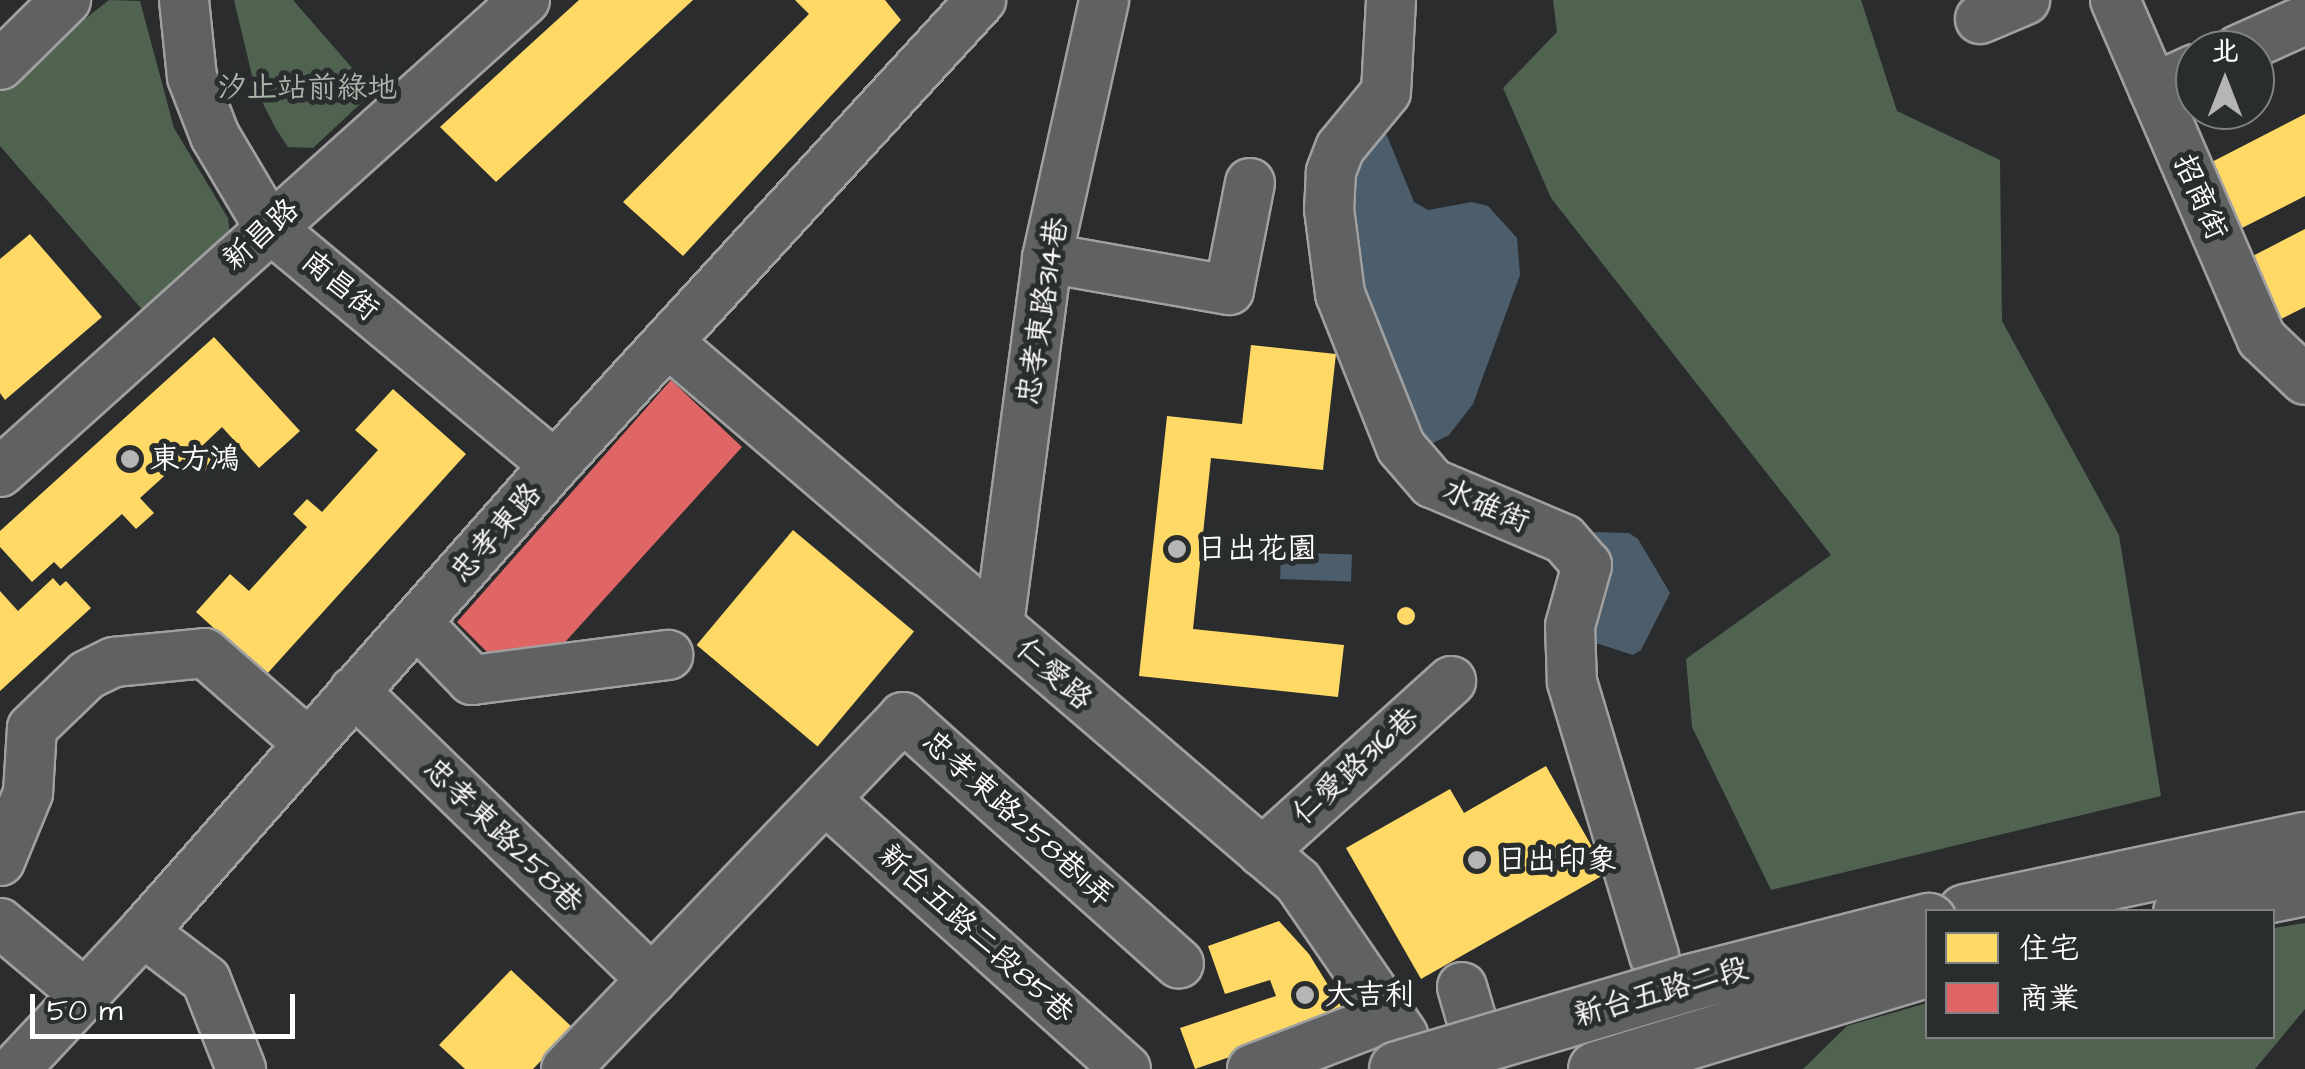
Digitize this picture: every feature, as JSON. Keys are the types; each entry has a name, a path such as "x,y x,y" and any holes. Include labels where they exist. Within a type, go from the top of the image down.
{"main road":[{"path":"1979,909 2305,840"},
{"path":"2195,909 2305,886"},
{"name":"新台五路二段","path":"1396,1040 1479,1045 1690,982 1925,922"},
{"name":"新台五路二段","path":"1596,1069 1925,969"}],"street":[{"path":"0,65 66,0"},
{"name":"南昌街","path":"184,0 198,92 215,136 269,227 554,465"},
{"name":"新昌路","path":"0,472 525,0"},
{"name":"忠孝東路314巷","path":"999,626 1047,258 1104,0"},
{"name":"水碓街","path":"1390,0 1386,92 1340,148 1331,172 1329,208 1340,294 1401,447 1432,483 1564,540 1587,565 1570,626 1572,682 1654,956"},
{"path":"1980,18 2025,0"},
{"name":"招商街","path":"2115,0 2174,79 2262,340 2305,380"},
{"name":"忠孝東路","path":"14,1069 143,932 554,465 670,344 961,7"},
{"path":"2275,33 2305,20"},
{"path":"1047,258 1229,290 1250,183"},
{"name":"仁愛路","path":"670,344 1298,882 1396,1040"},
{"path":"418,624 472,680 668,655"},
{"path":"0,861 28,792 16,726 88,675 114,662 205,653 309,744"},
{"name":"仁愛路316巷","path":"1262,852 1451,681"},
{"name":"忠孝東路258巷","path":"354,692 652,980"},
{"name":"忠孝東路258巷11弄","path":"566,1069 903,716 1179,964"},
{"name":"新台五路二段85巷","path":"826,800 1126,1069"},
{"path":"0,923 83,992"},
{"path":"143,932 206,980 241,1069"},
{"path":"1462,987 1479,1045"},
{"path":"1252,1069 1396,1040"}],"green space":[{"name":"汐止站前綠地","path":"109,0 140,1 174,128 228,218 230,234 146,314 0,146 0,86"},
{"name":"汐止站前綠地","path":"234,0 293,0 373,92 313,148 288,147 276,129 255,88"},
{"path":"1553,0 1861,0 1897,111 2000,160 2002,321 2119,535 2161,796 1771,890 1692,727 1686,659 1831,555 1551,198 1503,88 1557,32"},
{"path":"2305,923 2305,1009 2255,1069 1803,1069 1847,1026 1925,1004 1925,1039 2275,1039 2275,928"}],"water":[{"path":"1379,116 1414,202 1428,210 1472,202 1488,206 1517,238 1520,275 1473,404 1449,435 1421,449 1351,294 1342,179"},
{"path":"1595,532 1629,533 1638,539 1670,593 1641,650 1633,655 1599,644 1576,644 1587,541"},
{"path":"1281,552 1352,554 1351,581 1280,579"}],"building: 住宅":[{"path":"579,0 693,0 496,182 440,127"},
{"path":"795,0 885,0 901,20 683,256 623,202 809,14"},
{"path":"2305,114 2305,196 2238,230 2204,166"},
{"path":"2305,229 2305,307 2279,320 2247,259"},
{"path":"30,234 102,317 5,400 0,393 0,259"},
{"name":"東方鴻","path":"214,337 300,431 259,468 222,427 203,445 217,460 199,476 183,459 140,498 154,513 136,529 122,514 61,569 54,562 32,582 0,547 0,531"},
{"name":"日出花園","path":"1251,345 1336,354 1323,470 1211,458 1193,629 1344,645 1338,697 1139,676 1167,416 1242,424"},
{"name":"東方鴻","path":"393,389 466,454 266,675 196,612 230,574 249,591 307,527 293,514 307,499 322,512 378,450 355,430"},
{"path":"793,530 914,632 818,746 697,645"},
{"path":"53,578 60,586 66,581 91,608 0,691 0,591 18,611"},
{"path":"1406,607 1415,616 1406,625 1397,616"},
{"name":"日出印象","path":"1546,766 1607,873 1421,979 1346,848 1450,789 1464,813"},
{"name":"大吉利","path":"1279,921 1309,954 1347,1016 1195,1069 1180,1028 1276,996 1270,980 1225,994 1208,946"},
{"path":"511,970 573,1028 533,1069 465,1069 439,1045"}],"building: 商業":[{"path":"671,380 742,447 557,651 491,656 457,622"}],"place":[{"name":"東方鴻","path":"130,459"},
{"name":"日出花園","path":"1177,549"},
{"name":"日出印象","path":"1477,860"},
{"name":"大吉利","path":"1305,995"}]}
